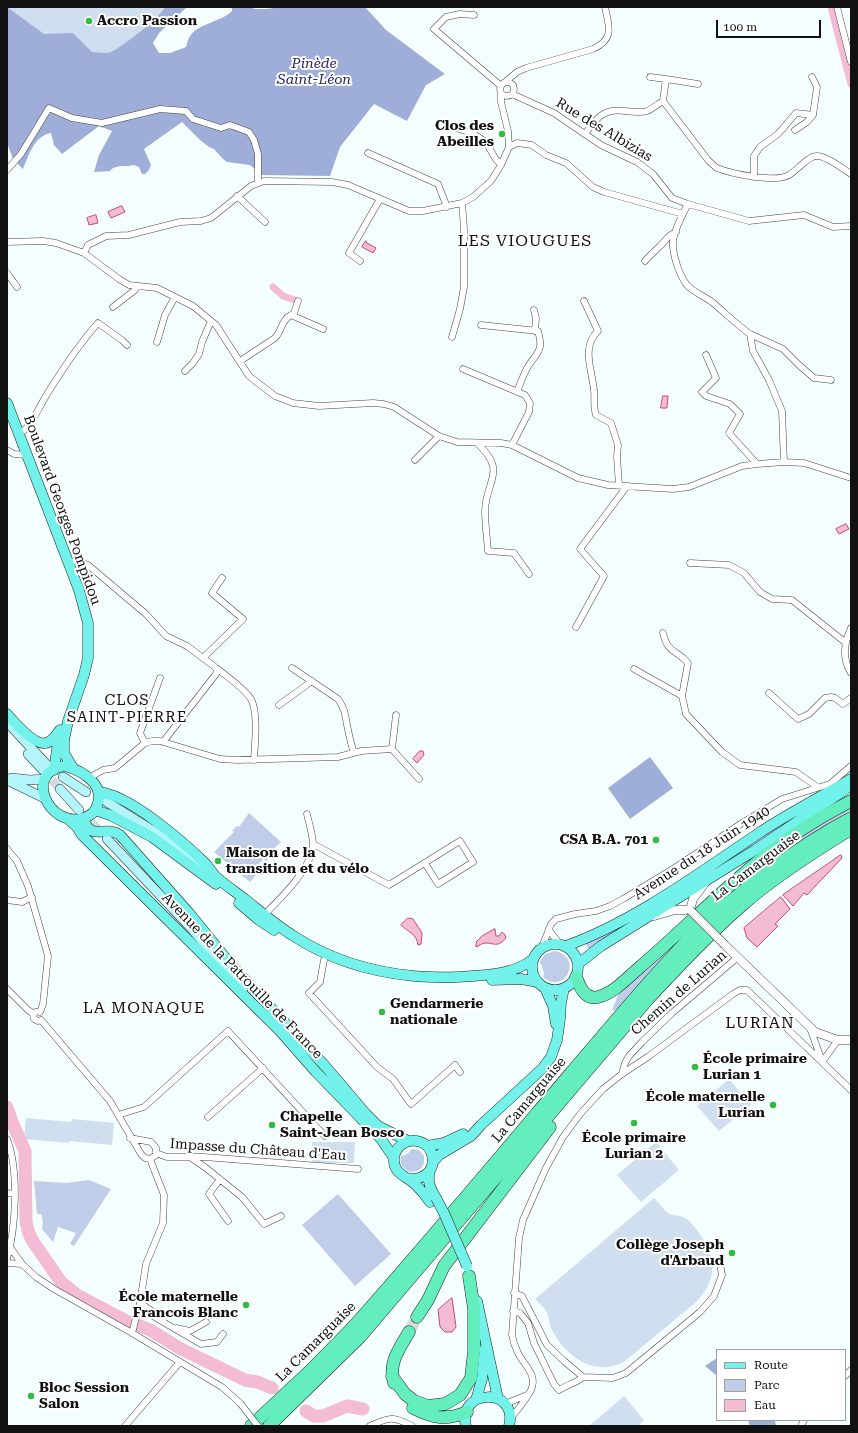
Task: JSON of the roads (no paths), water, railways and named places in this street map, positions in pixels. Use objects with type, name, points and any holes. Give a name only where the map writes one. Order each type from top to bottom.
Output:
[{"type":"highway","points":[[576,977],[586,996],[598,997],[609,992],[651,958],[743,873],[787,839],[851,801]]},
{"type":"highway","name":"La Camarguaise","points":[[251,1426],[312,1369],[354,1326],[635,999],[691,937],[771,869],[813,840],[851,818]]},
{"type":"highway","name":"La Camarguaise","points":[[269,1426],[360,1337],[676,969],[703,942],[754,896],[821,848],[851,829]]},
{"type":"highway","points":[[417,1317],[428,1300],[444,1266],[528,1155],[573,1097],[687,965],[703,942]]},
{"type":"highway","points":[[392,1376],[405,1394],[414,1401],[428,1406],[445,1404],[460,1395],[471,1378],[474,1351],[474,1309],[468,1271]]},
{"type":"highway","points":[[409,1332],[393,1360],[392,1376],[395,1388],[401,1399],[412,1408],[425,1414],[445,1418],[456,1416],[465,1422]]},
{"type":"main road","name":"Boulevard Georges Pompidou","points":[[7,403],[84,605],[88,622],[88,658],[84,675],[68,721],[64,740],[64,753],[73,768]]},
{"type":"main road","name":"Boulevard Georges Pompidou","points":[[7,714],[30,736],[42,743],[51,741],[68,721]]},
{"type":"main road","points":[[7,722],[47,771]]},
{"type":"main road","points":[[7,780],[12,778],[30,780],[47,771],[59,767],[65,766],[73,768],[89,778],[96,785],[99,792],[100,798],[95,810],[90,815],[81,814],[67,818],[60,816],[44,798],[43,786],[47,771],[60,730]]},
{"type":"main road","points":[[7,731],[47,771]]},
{"type":"main road","points":[[63,777],[86,792]]},
{"type":"main road","name":"Avenue du 18 Juin 1940","points":[[578,964],[600,946],[644,920],[676,894],[761,831],[851,779]]},
{"type":"main road","points":[[7,780],[44,798]]},
{"type":"main road","name":"Avenue du 18 Juin 1940","points":[[563,945],[611,927],[708,879],[851,786]]},
{"type":"main road","points":[[60,789],[81,814],[86,826],[90,830],[104,832],[111,831],[120,835],[189,913],[233,967],[326,1067],[378,1126],[408,1141],[418,1141],[427,1146],[433,1156],[428,1179],[433,1200],[453,1234],[468,1271],[502,1402],[509,1411],[510,1422]]},
{"type":"main road","points":[[95,810],[110,815],[152,837],[207,876],[262,918],[324,960],[345,968],[383,979],[438,984],[521,979],[558,990],[569,985],[576,977],[578,964],[576,957],[572,950],[563,945],[548,944],[542,947],[532,960],[519,969],[501,973],[444,978],[390,974],[367,969],[320,951],[262,918],[215,875],[178,838],[153,819],[116,796],[109,793],[99,792]]},
{"type":"main road","points":[[107,802],[163,837],[215,875]]},
{"type":"main road","name":"Avenue de la Patrouille de France","points":[[67,818],[77,827],[82,835],[280,1031],[316,1072],[381,1139],[394,1158]]},
{"type":"main road","points":[[107,839],[192,929],[280,1031]]},
{"type":"main road","points":[[192,929],[233,967]]},
{"type":"main road","points":[[532,960],[534,976],[553,1006],[558,1031]]},
{"type":"main road","points":[[409,1179],[421,1178],[426,1175],[439,1155],[471,1136],[543,1068],[551,1057],[557,1040],[564,988]]},
{"type":"main road","points":[[316,1072],[326,1067]]},
{"type":"main road","points":[[427,1146],[450,1141],[481,1125]]},
{"type":"main road","points":[[408,1141],[398,1147],[394,1158],[396,1169],[433,1200]]},
{"type":"main road","points":[[476,1400],[482,1379],[485,1340]]},
{"type":"main road","points":[[465,1422],[470,1405],[476,1400],[483,1397],[491,1397],[502,1402]]},
{"type":"street","points":[[84,253],[88,244],[106,236],[129,235],[180,222],[201,221],[211,218],[251,186],[270,181],[332,182],[348,185],[409,211],[416,212],[462,203],[473,197],[491,181],[501,165],[509,147],[508,131],[500,102],[502,84],[517,72],[532,66],[599,46],[610,33],[605,7]]},
{"type":"street","points":[[837,7],[851,62]]},
{"type":"street","points":[[474,15],[460,14],[446,17],[434,29],[493,80],[502,84],[507,82],[512,84],[520,98]]},
{"type":"street","points":[[503,111],[510,95],[514,90],[512,84],[517,72]]},
{"type":"street","points":[[650,77],[698,84]]},
{"type":"street","points":[[795,130],[813,115],[817,87],[812,77]]},
{"type":"street","points":[[666,79],[663,100],[708,160],[715,167],[754,176],[780,178],[788,175],[814,156],[822,156],[851,174]]},
{"type":"street","points":[[501,93],[510,95]]},
{"type":"street","name":"Rue des Albizias","points":[[510,95],[554,113],[601,145],[636,162],[653,174],[672,198],[749,221],[804,215],[834,227],[851,226]]},
{"type":"street","points":[[585,134],[595,120],[605,113],[617,110],[631,112],[646,111],[663,100]]},
{"type":"street","points":[[7,170],[21,154],[49,108],[72,118],[102,123],[160,109],[170,109],[186,111],[194,118],[221,128],[230,125],[249,132],[254,140],[258,154],[258,183]]},
{"type":"street","points":[[754,176],[754,156],[760,147],[778,134],[796,113],[813,115]]},
{"type":"street","points":[[449,126],[472,133],[486,142],[495,158],[501,165]]},
{"type":"street","points":[[509,147],[517,143],[532,145],[546,155],[566,163],[593,187],[604,192],[683,214]]},
{"type":"street","points":[[368,153],[438,184],[447,207]]},
{"type":"street","points":[[237,196],[265,222]]},
{"type":"street","points":[[360,261],[349,253],[380,199]]},
{"type":"street","points":[[452,337],[460,309],[464,287],[464,228],[462,203]]},
{"type":"street","points":[[688,204],[673,242],[676,262],[687,286],[711,302],[733,322],[750,334],[783,349],[814,378],[830,380]]},
{"type":"street","points":[[645,261],[668,236],[676,232]]},
{"type":"street","points":[[7,242],[50,242],[84,253],[119,279],[130,285],[157,288],[193,306],[211,321],[224,336],[249,376],[275,396],[293,403],[319,406],[373,403],[384,404],[394,407],[439,436],[457,442],[512,445],[578,478],[608,485],[673,489],[689,488],[742,466],[784,462],[804,463],[851,478]]},
{"type":"street","points":[[7,273],[17,287]]},
{"type":"street","points":[[113,307],[135,290],[137,286]]},
{"type":"street","points":[[156,342],[165,315],[175,297]]},
{"type":"street","points":[[293,316],[298,301]]},
{"type":"street","points":[[584,301],[598,331],[593,336],[588,348],[594,391],[594,410],[596,415],[611,422],[618,445],[617,457],[619,486]]},
{"type":"street","points":[[534,310],[536,318],[535,331]]},
{"type":"street","points":[[240,361],[275,338],[278,335],[285,319],[291,315],[323,329]]},
{"type":"street","points":[[185,371],[193,363],[198,354],[211,321]]},
{"type":"street","points":[[20,435],[31,423],[48,392],[70,358],[98,323],[122,340],[126,345]]},
{"type":"street","points":[[481,325],[538,332],[541,342],[539,351],[527,369],[517,392]]},
{"type":"street","points":[[750,334],[753,351],[769,380],[782,411],[784,462]]},
{"type":"street","points":[[706,355],[716,378],[702,392],[706,396],[730,404],[740,414],[729,433],[757,464]]},
{"type":"street","points":[[463,369],[525,395],[530,403],[529,412],[512,445]]},
{"type":"street","points":[[415,460],[439,436]]},
{"type":"street","points":[[477,443],[487,453],[492,462],[494,472],[485,509],[488,551],[514,553],[529,574]]},
{"type":"street","points":[[7,450],[14,454],[27,455]]},
{"type":"street","points":[[576,627],[604,576],[580,549],[627,486]]},
{"type":"street","points":[[68,562],[78,560],[88,565],[146,614],[166,636],[188,646],[241,688],[252,700],[255,713],[254,760]]},
{"type":"street","points":[[690,563],[729,565],[744,574],[760,592],[772,599],[792,600],[846,643]]},
{"type":"street","points":[[203,658],[243,619],[212,594],[222,578]]},
{"type":"street","points":[[851,628],[844,650],[847,666],[851,673]]},
{"type":"street","points":[[663,632],[666,644],[674,652],[683,657],[688,663],[682,696],[686,714],[722,752],[740,765],[796,772],[816,786],[816,788]]},
{"type":"street","points":[[163,742],[216,674],[216,667]]},
{"type":"street","points":[[292,668],[338,699],[346,712],[347,725],[354,753]]},
{"type":"street","points":[[634,669],[682,696]]},
{"type":"street","points":[[145,743],[140,733],[160,678]]},
{"type":"street","points":[[278,705],[312,681]]},
{"type":"street","points":[[769,693],[798,719],[809,714],[825,698],[835,698],[843,704],[851,698]]},
{"type":"street","points":[[396,715],[392,748],[419,779]]},
{"type":"street","points":[[89,778],[103,770],[115,768],[145,743],[152,741],[163,742],[220,759],[237,760],[338,757],[361,751],[392,748]]},
{"type":"street","points":[[542,947],[551,924],[556,919],[596,911],[610,906],[675,867],[742,823],[782,800],[830,784],[851,766]]},
{"type":"street","points":[[262,918],[292,886],[308,864],[313,844],[307,814]]},
{"type":"street","points":[[313,844],[389,885],[460,841],[473,862],[438,884],[425,863]]},
{"type":"street","points":[[7,849],[17,861],[28,886],[48,956],[43,1004],[37,1013]]},
{"type":"street","points":[[690,910],[693,899],[708,879]]},
{"type":"street","points":[[676,894],[690,910],[810,1028],[821,1035],[838,1040],[850,1041]]},
{"type":"street","points":[[7,900],[22,902],[32,897]]},
{"type":"street","points":[[644,920],[675,910],[690,910]]},
{"type":"street","points":[[549,929],[551,934],[563,945]]},
{"type":"street","name":"Chemin de Lurian","points":[[622,1074],[628,1056],[672,1013],[738,957]]},
{"type":"street","points":[[324,960],[320,982],[309,993],[378,1067],[393,1079],[410,1104],[455,1065],[460,1072]]},
{"type":"street","points":[[7,989],[28,1010],[43,1016],[41,1020],[110,1100],[130,1138],[145,1158],[150,1159]]},
{"type":"street","points":[[510,1422],[532,1389],[533,1378],[519,1355],[512,1335],[514,1293],[522,1220],[546,1168],[563,1137],[581,1113],[603,1090],[622,1074],[727,998],[740,990],[747,990],[851,1090]]},
{"type":"street","points":[[810,1028],[822,1062]]},
{"type":"street","points":[[118,1115],[144,1107],[228,1030],[325,1136]]},
{"type":"street","points":[[822,1062],[838,1040]]},
{"type":"street","points":[[208,1117],[262,1068]]},
{"type":"street","points":[[130,1138],[155,1145],[156,1153],[154,1157],[150,1159]]},
{"type":"street","points":[[7,1139],[14,1168],[15,1194],[10,1247],[7,1259]]},
{"type":"street","points":[[140,1152],[143,1144],[148,1142]]},
{"type":"street","name":"Impasse du Château d'Eau","points":[[156,1153],[167,1157],[190,1157],[358,1169]]},
{"type":"street","points":[[190,1157],[242,1197],[264,1224],[281,1216]]},
{"type":"street","points":[[132,1333],[139,1306],[146,1264],[163,1223],[164,1195],[150,1159]]},
{"type":"street","points":[[220,1179],[209,1194],[228,1221]]},
{"type":"street","points":[[7,1193],[15,1194]]},
{"type":"street","points":[[10,1247],[22,1264],[36,1277],[54,1289],[132,1333],[222,1387],[240,1403],[258,1426]]},
{"type":"street","points":[[7,1263],[22,1264]]},
{"type":"street","points":[[513,1311],[520,1313],[528,1323],[534,1343],[551,1378],[559,1390],[567,1385],[573,1384],[583,1377],[612,1378],[626,1373],[700,1312],[714,1296],[722,1275],[720,1264]]},
{"type":"street","points":[[514,1293],[522,1296],[547,1345],[583,1377]]},
{"type":"street","points":[[139,1306],[177,1328],[190,1331],[206,1322]]},
{"type":"street","points":[[139,1306],[201,1344],[217,1342],[223,1334]]},
{"type":"street","points":[[125,1426],[180,1362]]},
{"type":"street","points":[[502,1402],[529,1394]]},
{"type":"street","points":[[370,1426],[392,1418],[403,1421],[412,1426]]},
{"type":"water","points":[[122,206],[125,212],[111,218],[108,212]]},
{"type":"water","points":[[96,215],[98,223],[89,225],[87,218]]},
{"type":"water","points":[[366,241],[376,248],[373,253],[362,247]]},
{"type":"water","points":[[663,396],[668,396],[667,408],[661,408]]},
{"type":"water","points":[[846,524],[849,529],[839,534],[836,529]]},
{"type":"water","points":[[420,751],[423,751],[424,755],[417,763],[413,759]]},
{"type":"water","points":[[841,855],[842,858],[807,895],[804,893],[793,906],[783,895]]},
{"type":"water","points":[[781,897],[790,909],[775,924],[778,926],[757,947],[747,938],[744,928]]},
{"type":"water","points":[[408,918],[413,919],[422,933],[421,944],[418,945],[416,938],[401,925]]},
{"type":"water","points":[[495,929],[496,936],[499,936],[502,932],[505,935],[506,938],[501,943],[484,943],[476,947],[477,941],[482,936]]},
{"type":"water","points":[[452,1298],[456,1327],[452,1332],[445,1332],[440,1327],[438,1310]]},
{"type":"waterway","points":[[831,7],[851,84]]},
{"type":"waterway","points":[[273,287],[283,296],[295,300]]},
{"type":"waterway","points":[[7,1107],[25,1151],[26,1221],[32,1240],[61,1282],[77,1295],[128,1322]]},
{"type":"waterway","points":[[140,1326],[150,1330],[181,1349],[245,1380],[257,1382],[272,1388]]},
{"type":"waterway","points":[[306,1411],[314,1416],[323,1416],[347,1406],[363,1409]]},
{"type":"tunnel","points":[[43,770],[60,789]]},
{"type":"tunnel","points":[[82,812],[103,835]]},
{"type":"tunnel","points":[[409,1332],[417,1317]]},
{"type":"place","name":"Accro Passion","points":[[89,21]]},
{"type":"place","name":"Clos des Abeilles","points":[[502,134]]},
{"type":"place","name":"CSA B.A. 701","points":[[656,840]]},
{"type":"place","name":"Maison de la transition et du vélo","points":[[218,861]]},
{"type":"place","name":"Gendarmerie nationale","points":[[382,1012]]},
{"type":"place","name":"École primaire Lurian 1","points":[[695,1067]]},
{"type":"place","name":"École maternelle Lurian","points":[[773,1105]]},
{"type":"place","name":"École primaire Lurian 2","points":[[634,1123]]},
{"type":"place","name":"Chapelle Saint-Jean Bosco","points":[[272,1125]]},
{"type":"place","name":"Collège Joseph d'Arbaud","points":[[732,1253]]},
{"type":"place","name":"École maternelle Francois Blanc","points":[[246,1305]]},
{"type":"place","name":"Bloc Session Salon","points":[[31,1396]]},
{"type":"district","name":"LES VIOUGUES","points":[[525,241]]},
{"type":"district","name":"CLOS SAINT-PIERRE","points":[[127,710]]},
{"type":"district","name":"LA MONAQUE","points":[[144,1008]]},
{"type":"district","name":"LURIAN","points":[[760,1023]]},
{"type":"park label","name":"Pinède Saint-Léon","points":[[314,72]]}]
